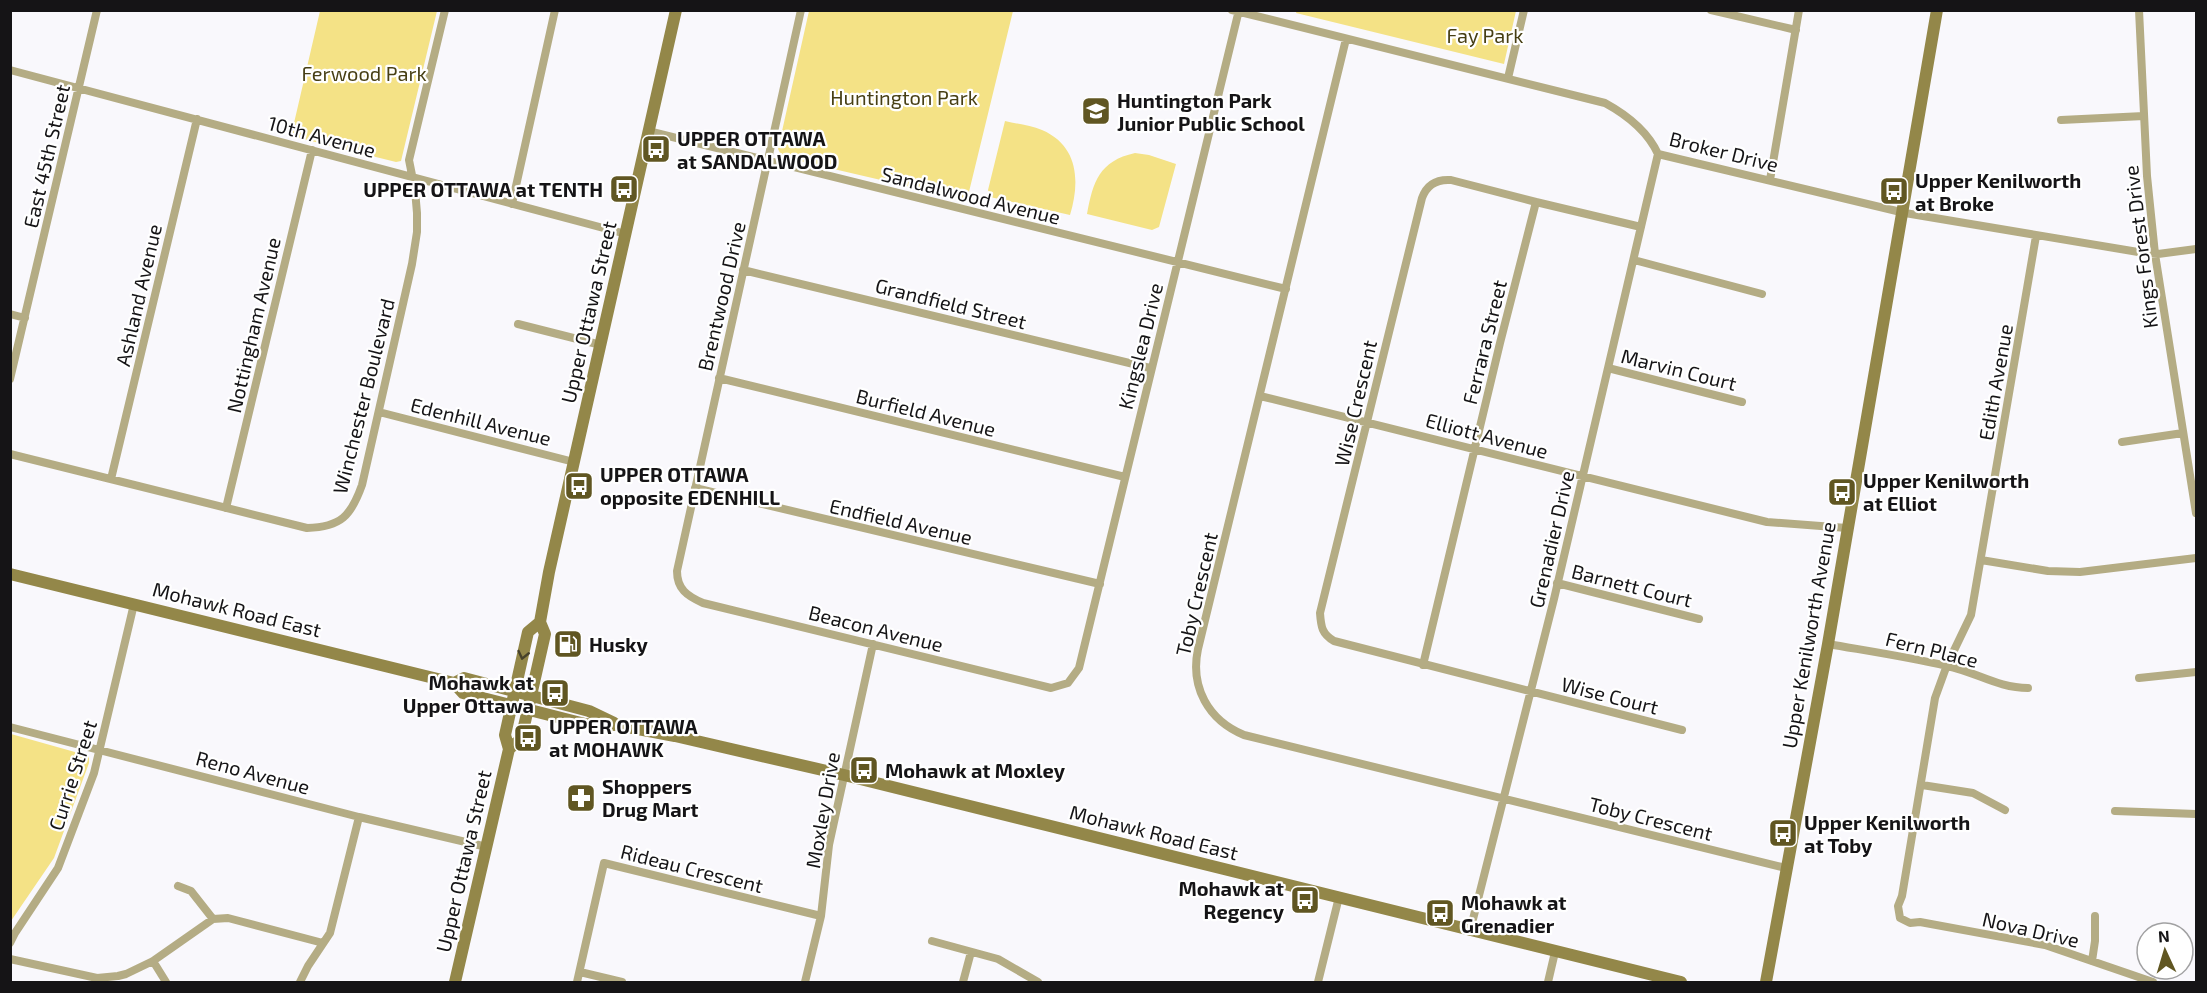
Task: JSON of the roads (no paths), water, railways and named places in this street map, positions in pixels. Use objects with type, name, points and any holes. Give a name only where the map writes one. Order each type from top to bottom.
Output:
[{"type":"main road","name":"Upper Ottawa Street","points":[[509,748],[521,739],[544,634],[540,622],[675,10]]},
{"type":"main road","name":"Upper Kenilworth Avenue","points":[[1766,982],[1828,644],[1937,10]]},
{"type":"main road","name":"Mohawk Road East","points":[[10,574],[454,683],[464,678],[513,699],[585,724],[617,725],[675,736],[1681,982]]},
{"type":"main road","name":"Upper Ottawa Street","points":[[455,982],[509,748],[505,735],[528,632],[540,622]]},
{"type":"street","name":"East 45th Street","points":[[10,379],[97,10]]},
{"type":"street","name":"Winchester Boulevard","points":[[10,454],[307,528],[325,528],[339,523],[356,502],[362,485],[412,264],[417,232],[415,190],[409,160],[445,10]]},
{"type":"street","points":[[512,204],[555,10]]},
{"type":"street","name":"Brentwood Drive","points":[[681,590],[677,571],[801,10]]},
{"type":"street","points":[[1508,78],[1524,10]]},
{"type":"street","points":[[1711,10],[1796,30]]},
{"type":"street","points":[[1770,180],[1799,10]]},
{"type":"street","name":"Kings Forest Drive","points":[[2139,10],[2147,176],[2155,254],[2196,513]]},
{"type":"street","name":"Broker Drive","points":[[1237,11],[1605,103],[1626,114],[1642,130],[1658,154],[1902,212],[2036,236],[2155,254],[2196,249]]},
{"type":"street","name":"Kingslea Drive","points":[[1065,685],[1074,678],[1079,668],[1237,11]]},
{"type":"street","name":"Toby Crescent","points":[[1346,39],[1196,660],[1197,682],[1208,707],[1228,728],[1244,735],[1786,868]]},
{"type":"street","name":"10th Avenue","points":[[10,70],[626,234]]},
{"type":"street","points":[[2061,120],[2144,116]]},
{"type":"street","name":"Ashland Avenue","points":[[111,479],[197,119]]},
{"type":"street","name":"Sandalwood Avenue","points":[[648,131],[1286,289]]},
{"type":"street","name":"Nottingham Avenue","points":[[226,508],[312,150]]},
{"type":"street","name":"Grenadier Drive","points":[[1470,931],[1583,477],[1658,154]]},
{"type":"street","name":"Wise Crescent","points":[[1530,692],[1334,641],[1326,636],[1321,627],[1320,613],[1422,198],[1428,187],[1440,180],[1451,180],[1641,227]]},
{"type":"street","name":"Ferrara Street","points":[[1423,665],[1536,202]]},
{"type":"street","name":"Edith Avenue","points":[[1900,918],[1898,906],[1902,896],[1922,785],[1935,698],[1971,615],[2036,236]]},
{"type":"street","points":[[1634,260],[1762,294]]},
{"type":"street","name":"Grandfield Street","points":[[743,270],[1150,368]]},
{"type":"street","points":[[10,314],[26,318]]},
{"type":"street","points":[[518,324],[601,345]]},
{"type":"street","name":"Marvin Court","points":[[1608,368],[1742,402]]},
{"type":"street","name":"Burfield Avenue","points":[[719,378],[1125,477]]},
{"type":"street","name":"Elliott Avenue","points":[[1260,396],[1767,522],[1847,528]]},
{"type":"street","name":"Edenhill Avenue","points":[[379,412],[574,462]]},
{"type":"street","points":[[2122,442],[2183,434]]},
{"type":"street","name":"Endfield Avenue","points":[[695,488],[1100,584]]},
{"type":"street","points":[[1981,560],[2048,571],[2080,572],[2196,558]]},
{"type":"street","name":"Barnett Court","points":[[1557,584],[1699,619]]},
{"type":"street","name":"Beacon Avenue","points":[[681,590],[703,603],[1041,687],[1053,688],[1065,685]]},
{"type":"street","name":"Currie Street","points":[[10,943],[58,868],[94,773],[134,604]]},
{"type":"street","name":"Moxley Drive","points":[[805,982],[821,916],[829,845],[873,644]]},
{"type":"street","name":"Fern Place","points":[[1828,644],[1947,666],[2003,686],[2028,688]]},
{"type":"street","points":[[2139,678],[2196,672]]},
{"type":"street","name":"Wise Court","points":[[1530,692],[1682,730]]},
{"type":"street","name":"Reno Avenue","points":[[10,727],[359,817],[487,847]]},
{"type":"street","points":[[1922,785],[1973,793],[2005,810]]},
{"type":"street","points":[[2115,811],[2196,814]]},
{"type":"street","points":[[300,982],[330,933],[359,817]]},
{"type":"street","name":"Rideau Crescent","points":[[577,982],[604,863],[821,916]]},
{"type":"street","points":[[178,886],[191,891],[213,919]]},
{"type":"street","points":[[1318,982],[1339,897]]},
{"type":"street","points":[[2092,961],[2095,916]]},
{"type":"street","points":[[10,959],[96,978],[126,974],[153,961],[213,919],[228,918],[323,943]]},
{"type":"street","name":"Nova Drive","points":[[1900,918],[1910,923],[1920,922],[2044,945],[2153,982]]},
{"type":"street","points":[[932,941],[998,959],[1038,982]]},
{"type":"street","points":[[963,982],[971,952]]},
{"type":"street","points":[[1548,982],[1555,952]]},
{"type":"street","points":[[153,961],[166,982]]},
{"type":"street","points":[[580,972],[622,982]]},
{"type":"place","name":"Huntington Park Junior Public School","points":[[1096,111]]},
{"type":"place","name":"UPPER OTTAWA at SANDALWOOD","points":[[656,149]]},
{"type":"place","name":"UPPER OTTAWA at TENTH","points":[[624,189]]},
{"type":"place","name":"Upper Kenilworth at Broke","points":[[1894,191]]},
{"type":"place","name":"UPPER OTTAWA opposite EDENHILL","points":[[579,486]]},
{"type":"place","name":"Upper Kenilworth at Elliot","points":[[1842,492]]},
{"type":"place","name":"Husky","points":[[568,644]]},
{"type":"place","name":"Mohawk at Upper Ottawa","points":[[555,693]]},
{"type":"place","name":"UPPER OTTAWA at MOHAWK","points":[[528,738]]},
{"type":"place","name":"Mohawk at Moxley","points":[[864,770]]},
{"type":"place","name":"Shoppers Drug Mart","points":[[581,798]]},
{"type":"place","name":"Upper Kenilworth at Toby","points":[[1783,833]]},
{"type":"place","name":"Mohawk at Regency","points":[[1305,900]]},
{"type":"place","name":"Mohawk at Grenadier","points":[[1440,913]]},
{"type":"park label","name":"Fay Park","points":[[1485,35]]},
{"type":"park label","name":"Ferwood Park","points":[[364,73]]},
{"type":"park label","name":"Huntington Park","points":[[904,97]]}]
